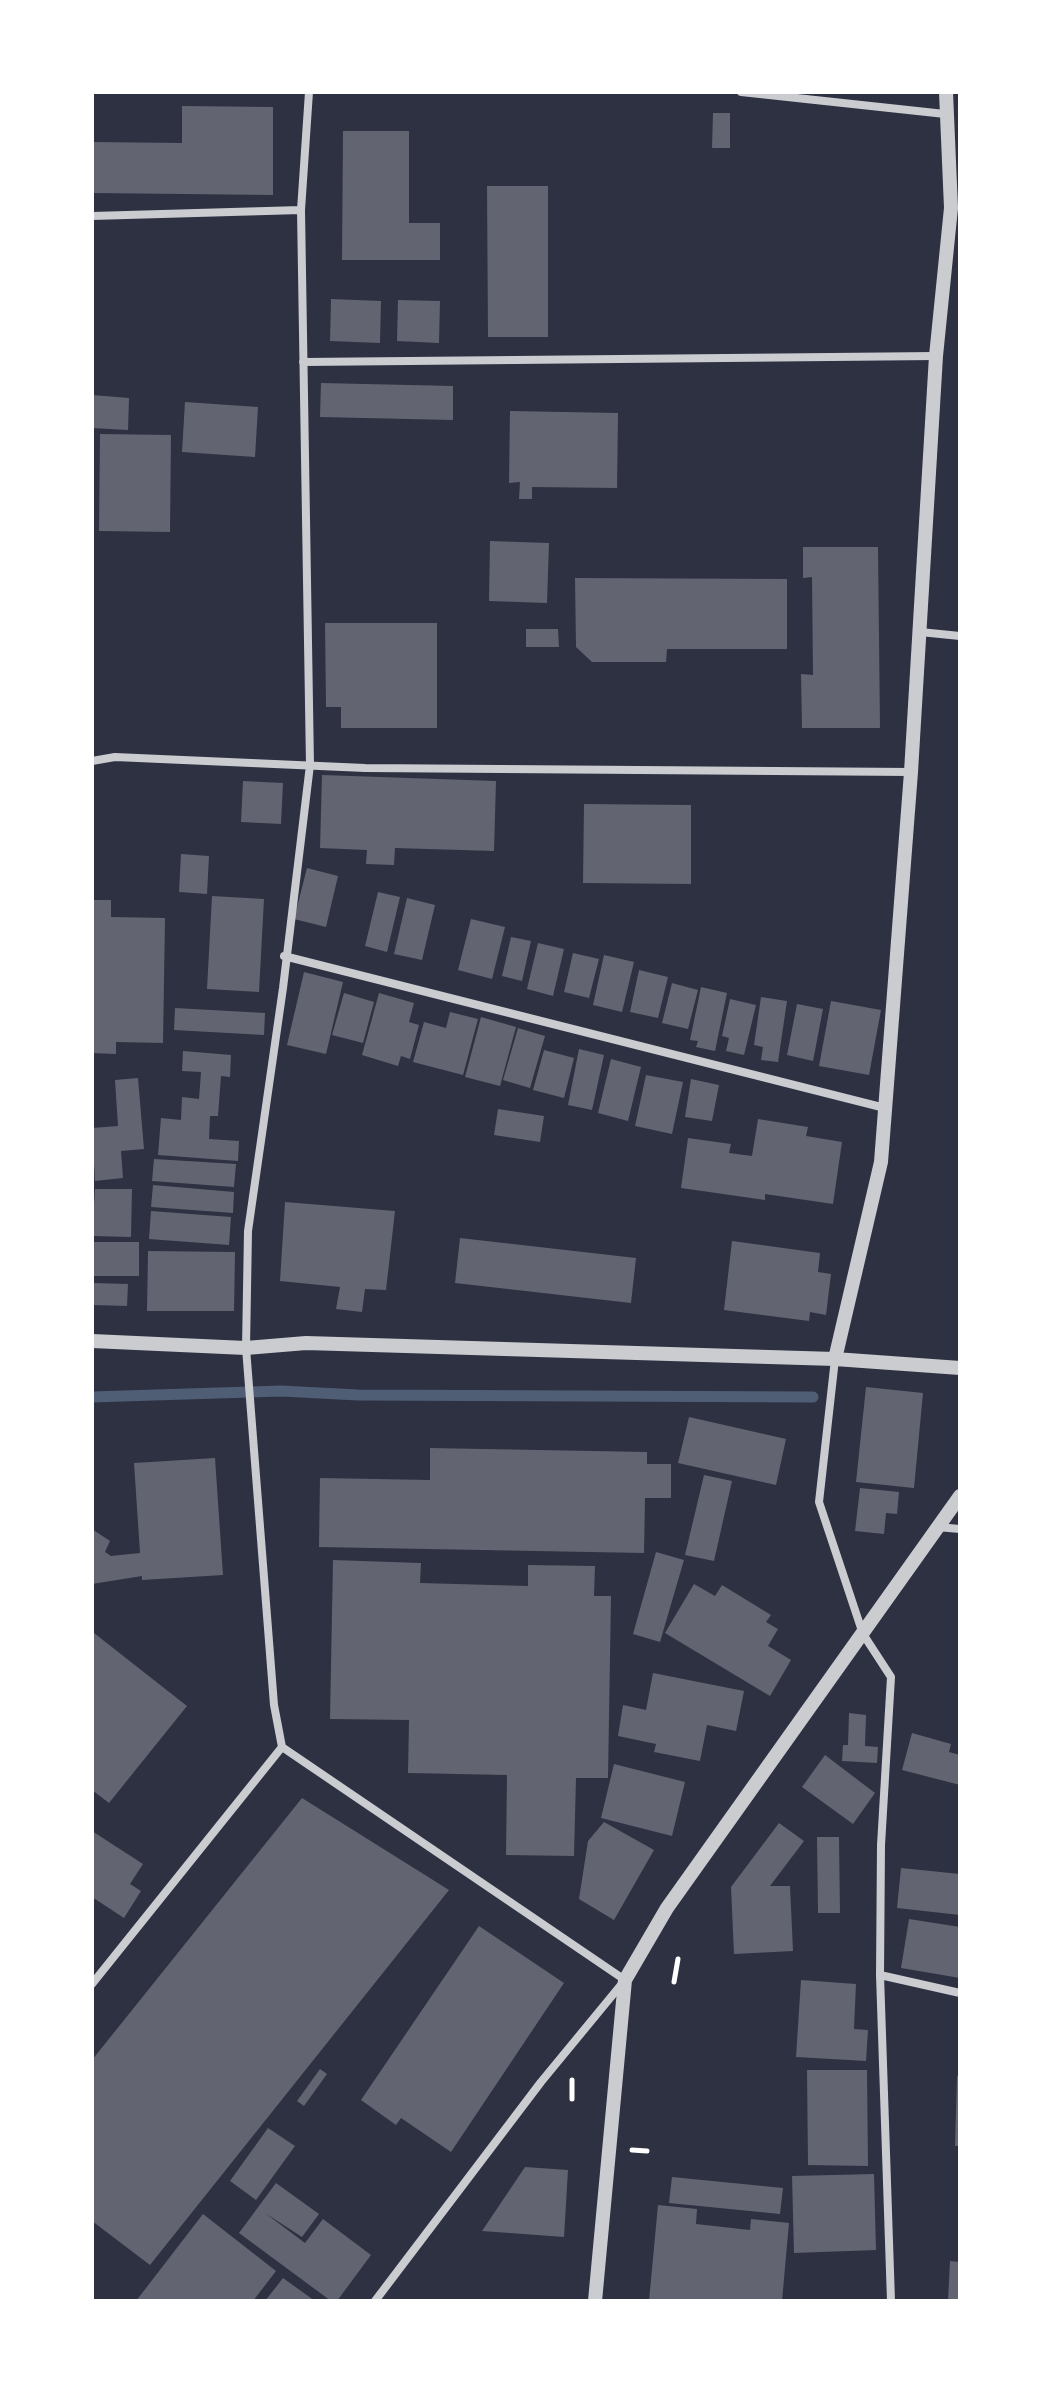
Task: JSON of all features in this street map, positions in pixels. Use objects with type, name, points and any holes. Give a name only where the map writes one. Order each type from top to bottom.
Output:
[{"type":"street","points":[[309,92],[301,210],[310,765],[284,956],[283,988],[248,1231],[246,1348],[274,1705],[282,1747],[625,1980]]},
{"type":"street","points":[[741,92],[945,114]]},
{"type":"street","points":[[891,2301],[880,1975],[881,1845],[891,1677],[863,1634],[819,1502],[835,1359],[881,1162],[911,772],[936,356],[956,208],[945,114],[946,92]]},
{"type":"street","points":[[92,216],[301,210]]},
{"type":"street","points":[[303,362],[936,356]]},
{"type":"street","points":[[920,632],[960,636]]},
{"type":"street","points":[[92,761],[115,757],[310,765],[911,772]]},
{"type":"street","points":[[284,956],[885,1108]]},
{"type":"street","points":[[92,1341],[246,1348],[306,1343],[835,1359],[960,1368]]},
{"type":"street","points":[[375,2301],[541,2082],[625,1980],[667,1908],[960,1496]]},
{"type":"street","points":[[937,1527],[960,1529]]},
{"type":"street","points":[[92,1984],[282,1747]]},
{"type":"street","points":[[880,1975],[960,1993]]},
{"type":"street","points":[[595,2301],[625,1980]]},
{"type":"path","points":[[674,1982],[678,1959]]},
{"type":"building","points":[[182,106],[273,107],[273,195],[92,193],[92,142],[182,143]]},
{"type":"building","points":[[713,113],[730,113],[730,148],[712,148]]},
{"type":"building","points":[[343,131],[409,131],[409,223],[440,223],[440,260],[342,260]]},
{"type":"building","points":[[487,186],[548,186],[548,337],[488,337]]},
{"type":"building","points":[[331,299],[381,301],[380,343],[330,341]]},
{"type":"building","points":[[398,300],[440,301],[439,343],[397,341]]},
{"type":"building","points":[[321,383],[453,386],[453,420],[320,417]]},
{"type":"building","points":[[92,395],[129,398],[128,430],[92,428]]},
{"type":"building","points":[[185,402],[258,407],[255,457],[182,452]]},
{"type":"building","points":[[510,411],[618,413],[617,488],[532,487],[532,499],[519,499],[520,482],[509,483]]},
{"type":"building","points":[[100,434],[171,435],[170,532],[99,531]]},
{"type":"building","points":[[490,541],[549,543],[547,603],[489,601]]},
{"type":"building","points":[[803,547],[878,547],[880,728],[802,728],[801,674],[813,675],[812,577],[803,578]]},
{"type":"building","points":[[575,578],[787,579],[787,649],[667,649],[666,662],[592,662],[576,647]]},
{"type":"building","points":[[325,623],[437,623],[437,728],[341,728],[341,707],[326,707]]},
{"type":"building","points":[[526,629],[558,629],[559,647],[526,647]]},
{"type":"building","points":[[322,775],[496,781],[494,851],[395,848],[394,865],[366,864],[367,850],[320,848]]},
{"type":"building","points":[[243,781],[283,783],[281,824],[241,822]]},
{"type":"building","points":[[584,804],[691,805],[691,884],[583,883]]},
{"type":"building","points":[[181,854],[209,856],[207,894],[179,892]]},
{"type":"building","points":[[307,868],[338,876],[326,927],[294,919]]},
{"type":"building","points":[[378,892],[400,897],[387,952],[365,946]]},
{"type":"building","points":[[212,896],[264,899],[259,992],[207,989]]},
{"type":"building","points":[[407,898],[435,905],[422,960],[394,954]]},
{"type":"building","points":[[92,900],[111,900],[111,917],[165,918],[163,1043],[116,1042],[116,1054],[92,1053]]},
{"type":"building","points":[[471,919],[505,927],[492,979],[458,970]]},
{"type":"building","points":[[511,937],[531,941],[522,981],[502,976]]},
{"type":"building","points":[[538,943],[564,949],[553,996],[527,989]]},
{"type":"building","points":[[573,953],[599,959],[589,998],[564,992]]},
{"type":"building","points":[[604,955],[634,962],[622,1012],[593,1005]]},
{"type":"building","points":[[639,970],[668,977],[658,1018],[630,1012]]},
{"type":"building","points":[[304,972],[343,982],[326,1054],[287,1045]]},
{"type":"building","points":[[672,983],[698,990],[688,1029],[662,1023]]},
{"type":"building","points":[[701,987],[727,993],[715,1051],[696,1047],[698,1041],[690,1040]]},
{"type":"building","points":[[344,993],[374,1002],[363,1043],[332,1035]]},
{"type":"building","points":[[379,993],[414,1003],[409,1022],[419,1025],[410,1059],[401,1056],[398,1066],[362,1055]]},
{"type":"building","points":[[761,997],[787,1001],[778,1062],[761,1060],[763,1047],[754,1045]]},
{"type":"building","points":[[730,999],[756,1005],[744,1055],[726,1051],[729,1038],[722,1036]]},
{"type":"building","points":[[831,1001],[881,1010],[869,1075],[819,1066]]},
{"type":"building","points":[[797,1004],[823,1009],[813,1061],[787,1055]]},
{"type":"building","points":[[175,1008],[265,1013],[264,1035],[174,1030]]},
{"type":"building","points":[[450,1012],[478,1019],[463,1075],[413,1062],[424,1022],[446,1028]]},
{"type":"building","points":[[481,1017],[516,1027],[500,1086],[465,1077]]},
{"type":"building","points":[[518,1028],[545,1036],[530,1088],[503,1080]]},
{"type":"building","points":[[579,1049],[604,1055],[592,1110],[568,1105]]},
{"type":"building","points":[[544,1050],[574,1058],[564,1098],[533,1090]]},
{"type":"building","points":[[183,1051],[231,1055],[230,1077],[221,1076],[218,1116],[210,1116],[209,1139],[239,1141],[238,1161],[158,1155],[161,1118],[181,1120],[182,1097],[199,1099],[201,1072],[182,1071]]},
{"type":"building","points":[[611,1059],[641,1067],[628,1121],[598,1113]]},
{"type":"building","points":[[646,1075],[683,1082],[672,1134],[635,1126]]},
{"type":"building","points":[[138,1078],[144,1149],[121,1151],[123,1178],[95,1181],[92,1128],[118,1126],[115,1080]]},
{"type":"building","points":[[691,1079],[719,1085],[712,1121],[685,1117]]},
{"type":"building","points":[[498,1109],[544,1116],[540,1142],[494,1135]]},
{"type":"building","points":[[758,1119],[808,1127],[806,1136],[842,1142],[833,1204],[765,1194],[765,1200],[681,1188],[688,1138],[731,1144],[729,1153],[752,1156]]},
{"type":"building","points":[[154,1159],[236,1164],[234,1187],[152,1181]]},
{"type":"building","points":[[153,1185],[234,1192],[233,1213],[151,1207]]},
{"type":"building","points":[[95,1189],[132,1189],[131,1237],[92,1236]]},
{"type":"building","points":[[285,1202],[395,1211],[386,1290],[365,1289],[362,1312],[336,1309],[340,1287],[280,1281]]},
{"type":"building","points":[[151,1211],[231,1217],[229,1245],[149,1239]]},
{"type":"building","points":[[460,1238],[636,1258],[631,1303],[455,1283]]},
{"type":"building","points":[[732,1241],[820,1253],[818,1272],[831,1274],[826,1315],[810,1312],[809,1321],[724,1310]]},
{"type":"building","points":[[92,1242],[139,1242],[139,1276],[92,1276]]},
{"type":"building","points":[[148,1251],[235,1252],[234,1311],[147,1311]]},
{"type":"building","points":[[92,1283],[128,1284],[127,1306],[92,1305]]},
{"type":"building","points":[[866,1387],[923,1393],[914,1488],[856,1482]]},
{"type":"building","points":[[689,1417],[786,1439],[776,1485],[678,1463]]},
{"type":"building","points":[[430,1448],[647,1452],[647,1464],[671,1464],[671,1498],[645,1498],[644,1553],[319,1547],[320,1478],[430,1480]]},
{"type":"building","points":[[215,1458],[223,1575],[142,1580],[142,1576],[92,1584],[92,1529],[110,1541],[105,1552],[111,1556],[140,1553],[134,1463]]},
{"type":"building","points":[[704,1475],[732,1481],[714,1561],[685,1555]]},
{"type":"building","points":[[860,1488],[899,1492],[897,1514],[886,1513],[884,1534],[855,1531]]},
{"type":"building","points":[[656,1552],[684,1560],[660,1642],[633,1634]]},
{"type":"building","points":[[333,1560],[421,1563],[420,1583],[528,1586],[528,1565],[595,1566],[594,1596],[611,1596],[608,1778],[576,1778],[574,1856],[506,1855],[507,1775],[408,1773],[409,1720],[330,1719]]},
{"type":"building","points":[[694,1584],[715,1596],[722,1585],[771,1615],[766,1622],[778,1629],[768,1646],[791,1660],[770,1696],[665,1633]]},
{"type":"building","points":[[94,1633],[187,1706],[109,1803],[92,1790]]},
{"type":"building","points":[[653,1673],[744,1691],[736,1731],[707,1725],[700,1761],[654,1752],[656,1744],[618,1736],[623,1705],[646,1710]]},
{"type":"building","points":[[849,1713],[866,1715],[865,1746],[878,1747],[877,1763],[842,1761],[843,1745],[848,1745]]},
{"type":"building","points":[[912,1733],[951,1744],[949,1752],[960,1755],[960,1785],[902,1770]]},
{"type":"building","points":[[825,1755],[875,1793],[853,1824],[802,1787]]},
{"type":"building","points":[[614,1764],[685,1782],[672,1836],[601,1818]]},
{"type":"building","points":[[302,1798],[449,1890],[150,2265],[92,2221],[92,2060]]},
{"type":"building","points":[[604,1822],[654,1850],[614,1920],[579,1899],[588,1841]]},
{"type":"building","points":[[779,1823],[804,1841],[770,1886],[790,1886],[793,1951],[734,1954],[731,1887]]},
{"type":"building","points":[[92,1831],[143,1864],[130,1884],[141,1891],[124,1918],[92,1897]]},
{"type":"building","points":[[817,1837],[839,1837],[840,1913],[818,1913]]},
{"type":"building","points":[[901,1868],[960,1874],[960,1915],[897,1908]]},
{"type":"building","points":[[909,1919],[960,1927],[960,1978],[901,1968]]},
{"type":"building","points":[[479,1926],[564,1983],[451,2152],[401,2118],[396,2125],[361,2100]]},
{"type":"building","points":[[801,1980],[856,1984],[854,2029],[868,2030],[866,2061],[796,2057]]},
{"type":"building","points":[[320,2069],[327,2074],[304,2106],[297,2101]]},
{"type":"building","points":[[807,2070],[867,2070],[868,2166],[808,2165]]},
{"type":"building","points":[[957,2076],[960,2076],[960,2146],[955,2146]]},
{"type":"building","points":[[268,2128],[295,2146],[256,2200],[230,2181]]},
{"type":"building","points":[[525,2167],[568,2170],[564,2237],[482,2231]]},
{"type":"building","points":[[874,2174],[876,2250],[794,2253],[792,2176]]},
{"type":"building","points":[[672,2177],[783,2188],[780,2214],[669,2203]]},
{"type":"building","points":[[276,2183],[319,2214],[302,2237],[265,2213],[305,2243],[323,2219],[371,2255],[337,2301],[331,2301],[239,2233]]},
{"type":"building","points":[[658,2205],[697,2209],[696,2224],[750,2230],[751,2219],[789,2223],[782,2301],[649,2301]]},
{"type":"building","points":[[203,2214],[276,2271],[253,2301],[136,2301]]},
{"type":"building","points":[[950,2261],[960,2262],[960,2301],[948,2301]]},
{"type":"building","points":[[283,2278],[315,2301],[265,2301]]},
{"type":"waterway","points":[[92,1397],[281,1391],[358,1395],[813,1397]]}]
